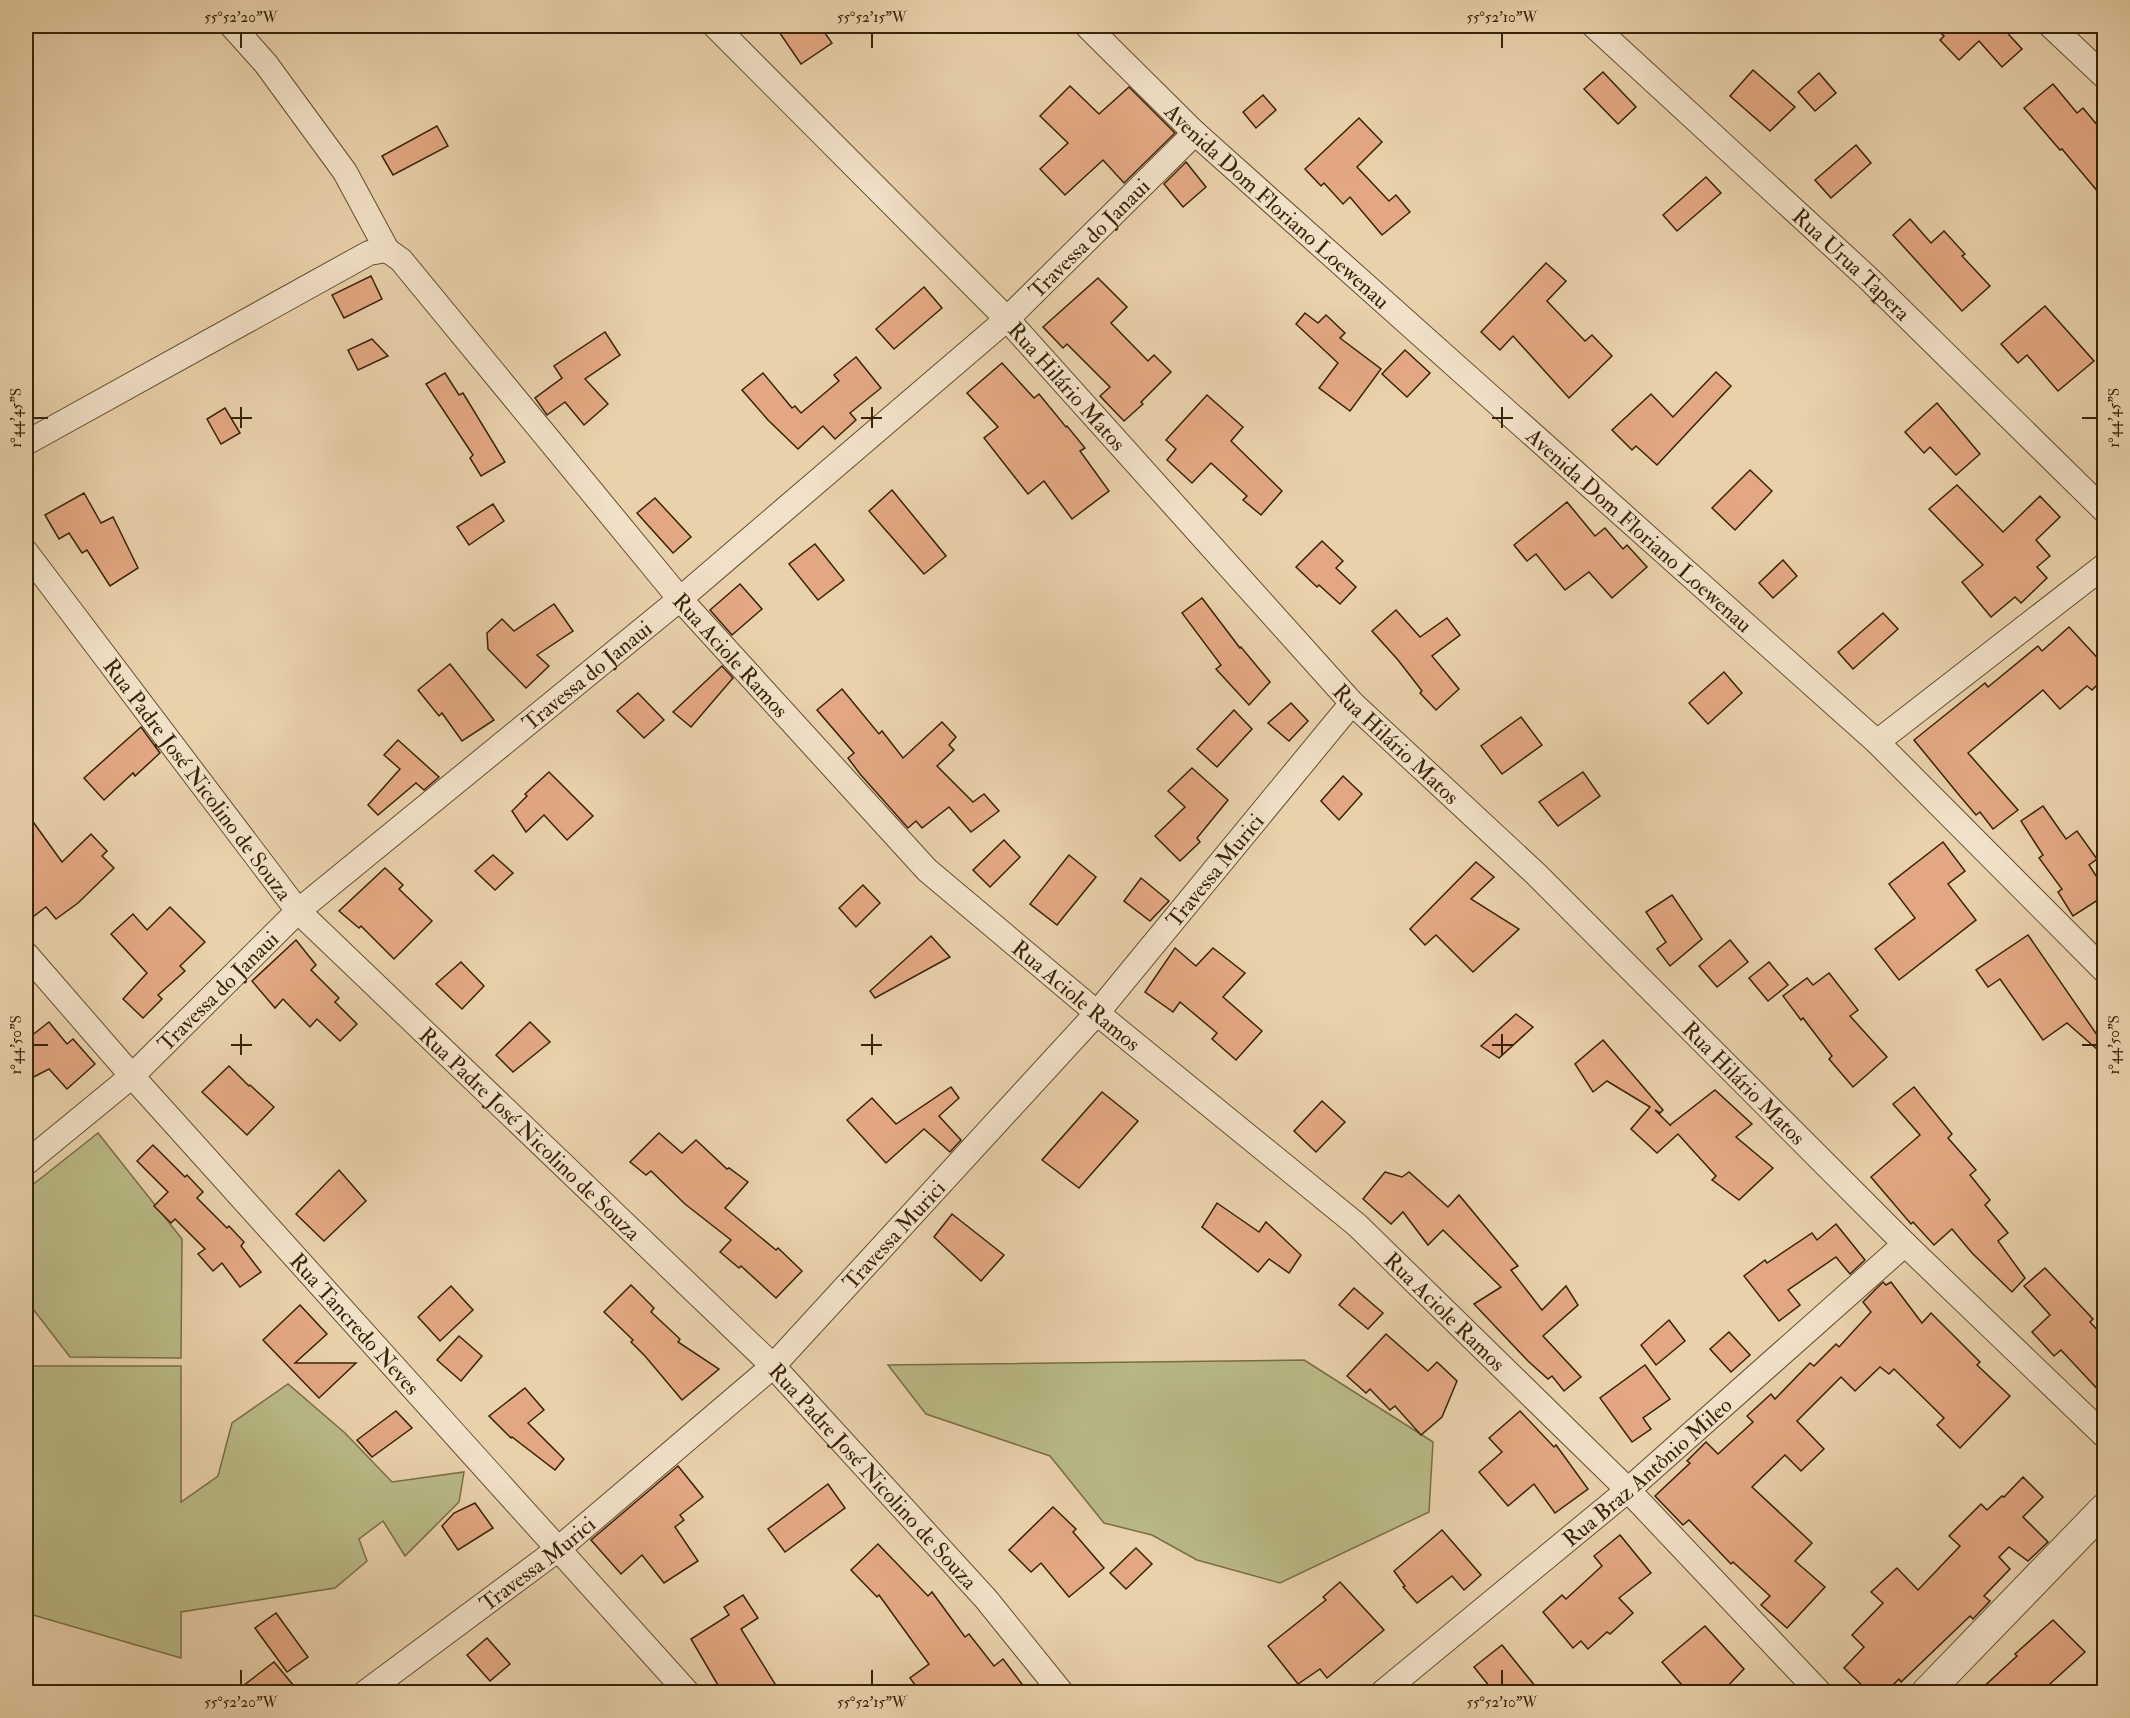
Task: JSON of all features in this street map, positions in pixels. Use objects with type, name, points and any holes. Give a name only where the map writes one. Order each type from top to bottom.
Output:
[{"type":"street","name":"Rua Aciole Ramos","points":[[232,26],[266,64],[345,172],[387,250],[401,260],[680,599],[927,870],[1357,1225],[1628,1490],[1819,1692]]},
{"type":"street","name":"Rua Hilário Matos","points":[[715,26],[1007,319],[1352,703],[1536,874],[1905,1244],[2104,1435]]},
{"type":"street","name":"Avenida Dom Floriano Loewenau","points":[[1087,26],[1195,134],[1877,742],[2104,970]]},
{"type":"street","points":[[2051,26],[2104,76]]},
{"type":"street","name":"Rua Urua Tapera","points":[[1603,28],[1869,279],[2104,510]]},
{"type":"street","name":"Travessa do Janaui","points":[[26,1163],[132,1076],[298,911],[680,599],[1007,319],[1195,134]]},
{"type":"street","points":[[26,443],[369,253],[387,250]]},
{"type":"street","name":"Rua Padre José Nicolino de Souza","points":[[26,552],[298,911],[773,1366],[986,1599],[1061,1692]]},
{"type":"street","points":[[1877,742],[2104,566]]},
{"type":"street","name":"Travessa Murici","points":[[366,1692],[557,1550],[773,1366],[1097,1012],[1352,703]]},
{"type":"street","name":"Rua Tancredo Neves","points":[[26,954],[132,1076],[687,1692]]},
{"type":"street","name":"Rua Braz Antônio Mileo","points":[[1383,1692],[1628,1490],[1905,1244]]},
{"type":"street","points":[[1927,1692],[2104,1509]]},
{"type":"green space","points":[[98,1133],[182,1239],[181,1358],[70,1357],[26,1300],[26,1190]]},
{"type":"green space","points":[[1304,1360],[1433,1442],[1429,1512],[1280,1583],[1197,1560],[1152,1535],[1104,1523],[1050,1456],[926,1414],[888,1365]]},
{"type":"green space","points":[[26,1366],[181,1366],[181,1502],[218,1476],[232,1423],[288,1384],[345,1433],[392,1482],[464,1472],[459,1502],[405,1556],[383,1521],[359,1539],[367,1561],[335,1588],[181,1612],[181,1658],[26,1613]]},
{"type":"building","points":[[775,26],[820,26],[832,43],[801,64]]},
{"type":"building","points":[[1933,26],[2001,26],[2022,49],[2002,67],[1979,41],[1959,60],[1940,40],[1944,36]]},
{"type":"building","points":[[1753,70],[1795,107],[1770,131],[1730,96]]},
{"type":"building","points":[[1603,72],[1636,107],[1618,124],[1584,89]]},
{"type":"building","points":[[1819,73],[1836,93],[1815,111],[1798,92]]},
{"type":"building","points":[[2053,84],[2077,113],[2083,108],[2104,133],[2104,199],[2024,108]]},
{"type":"building","points":[[1070,86],[1099,114],[1129,87],[1175,133],[1124,183],[1103,160],[1065,195],[1040,169],[1068,143],[1040,116]]},
{"type":"building","points":[[1263,95],[1276,110],[1256,128],[1243,112]]},
{"type":"building","points":[[1359,118],[1382,142],[1357,167],[1389,201],[1396,195],[1410,212],[1382,235],[1350,197],[1343,204],[1324,183],[1321,186],[1305,169]]},
{"type":"building","points":[[437,126],[448,146],[393,175],[382,156]]},
{"type":"building","points":[[1856,145],[1871,163],[1831,198],[1815,180]]},
{"type":"building","points":[[1186,162],[1206,187],[1183,207],[1164,184]]},
{"type":"building","points":[[1706,177],[1721,193],[1677,231],[1663,215]]},
{"type":"building","points":[[1910,219],[1931,243],[1944,231],[1965,254],[1962,256],[1990,286],[1962,311],[1893,235]]},
{"type":"building","points":[[1546,263],[1566,281],[1547,301],[1585,341],[1592,335],[1612,356],[1569,398],[1513,336],[1500,350],[1481,332]]},
{"type":"building","points":[[371,276],[382,299],[344,318],[332,295]]},
{"type":"building","points":[[1098,278],[1127,307],[1111,323],[1148,361],[1154,355],[1171,372],[1141,402],[1143,404],[1124,421],[1100,396],[1110,387],[1067,344],[1063,348],[1043,327]]},
{"type":"building","points":[[924,287],[942,308],[894,349],[876,329]]},
{"type":"building","points":[[2045,306],[2094,361],[2058,391],[2027,355],[2018,363],[2001,344]]},
{"type":"building","points":[[1305,313],[1318,323],[1326,315],[1345,333],[1340,338],[1381,369],[1350,411],[1319,388],[1338,363],[1296,324]]},
{"type":"building","points":[[605,332],[620,355],[585,379],[608,404],[584,425],[565,402],[547,415],[535,398],[562,378],[554,366]]},
{"type":"building","points":[[372,339],[388,356],[358,370],[348,350]]},
{"type":"building","points":[[1405,350],[1430,373],[1407,397],[1382,374]]},
{"type":"building","points":[[856,357],[881,388],[850,413],[856,420],[835,439],[823,426],[798,449],[742,390],[763,373],[792,408],[795,406],[801,413],[839,381],[834,375]]},
{"type":"building","points":[[1002,363],[1034,398],[1039,394],[1067,426],[1085,448],[1080,451],[1109,491],[1072,519],[1044,481],[1028,494],[984,438],[998,427],[967,393]]},
{"type":"building","points":[[1716,372],[1731,386],[1657,465],[1636,446],[1632,450],[1612,430],[1651,394],[1673,417]]},
{"type":"building","points":[[445,373],[459,395],[463,393],[505,462],[481,476],[470,458],[473,455],[426,384]]},
{"type":"building","points":[[1207,395],[1243,427],[1231,441],[1282,491],[1261,515],[1243,500],[1247,496],[1211,463],[1192,483],[1167,460],[1176,449],[1166,440]]},
{"type":"building","points":[[1937,403],[1980,454],[1956,475],[1930,447],[1924,453],[1905,432]]},
{"type":"building","points":[[225,408],[240,433],[221,444],[207,419]]},
{"type":"building","points":[[1750,470],[1772,491],[1735,530],[1712,508]]},
{"type":"building","points":[[1957,485],[2003,532],[2040,496],[2060,517],[2036,540],[2050,556],[2037,567],[2047,578],[2021,603],[2015,597],[1991,617],[1962,582],[1983,565],[1929,509]]},
{"type":"building","points":[[892,490],[946,556],[924,574],[869,511]]},
{"type":"building","points":[[84,493],[101,523],[113,517],[138,568],[110,586],[87,550],[82,553],[69,533],[59,539],[45,515]]},
{"type":"building","points":[[655,498],[691,537],[673,553],[637,513]]},
{"type":"building","points":[[1567,502],[1595,536],[1605,528],[1623,549],[1627,545],[1647,567],[1612,598],[1589,572],[1565,590],[1536,554],[1527,561],[1514,545]]},
{"type":"building","points":[[493,504],[504,521],[469,545],[457,527]]},
{"type":"building","points":[[1322,541],[1343,561],[1336,568],[1356,587],[1340,604],[1296,567]]},
{"type":"building","points":[[815,544],[844,580],[818,600],[789,564]]},
{"type":"building","points":[[1783,560],[1797,576],[1773,598],[1759,583]]},
{"type":"building","points":[[740,584],[762,609],[732,635],[710,610]]},
{"type":"building","points":[[1202,598],[1240,648],[1270,682],[1249,705],[1216,669],[1221,665],[1182,613]]},
{"type":"building","points":[[554,604],[573,631],[537,655],[549,666],[526,688],[488,649],[487,633],[502,619],[514,631]]},
{"type":"building","points":[[1396,610],[1420,637],[1447,618],[1460,635],[1432,656],[1459,689],[1436,710],[1420,693],[1422,691],[1398,660],[1372,631]]},
{"type":"building","points":[[1883,613],[1898,629],[1853,669],[1838,652]]},
{"type":"building","points":[[2069,627],[2104,665],[2104,678],[2092,690],[2087,686],[2060,709],[2043,690],[1968,753],[2018,810],[1993,829],[1980,812],[1976,815],[1914,740],[1985,683],[1988,687],[2038,646],[2042,651]]},
{"type":"building","points":[[450,664],[494,720],[462,741],[442,713],[439,716],[418,690]]},
{"type":"building","points":[[722,666],[733,678],[691,727],[673,712]]},
{"type":"building","points":[[1724,672],[1742,693],[1708,724],[1689,703]]},
{"type":"building","points":[[842,689],[879,734],[882,731],[903,758],[942,722],[956,737],[949,745],[954,750],[937,766],[973,802],[984,794],[999,811],[971,832],[949,807],[922,828],[916,821],[908,828],[860,774],[848,758],[854,753],[817,710]]},
{"type":"building","points":[[638,693],[664,720],[644,738],[617,711]]},
{"type":"building","points":[[1291,703],[1308,721],[1289,741],[1268,723]]},
{"type":"building","points":[[1234,710],[1252,729],[1217,767],[1197,749]]},
{"type":"building","points":[[1521,717],[1542,745],[1502,774],[1481,746]]},
{"type":"building","points":[[141,727],[160,753],[135,776],[133,773],[104,800],[84,778]]},
{"type":"building","points":[[398,740],[439,777],[424,790],[416,783],[378,815],[368,805],[400,769],[384,755]]},
{"type":"building","points":[[1192,768],[1228,800],[1197,838],[1200,842],[1180,861],[1155,836],[1185,807],[1168,791]]},
{"type":"building","points":[[549,772],[593,816],[567,840],[544,815],[526,832],[512,811],[527,796],[525,794]]},
{"type":"building","points":[[1583,772],[1600,796],[1558,826],[1539,802]]},
{"type":"building","points":[[1343,776],[1362,794],[1339,820],[1321,801]]},
{"type":"building","points":[[2043,806],[2066,839],[2077,831],[2097,859],[2089,865],[2104,888],[2104,896],[2073,916],[2058,892],[2062,889],[2039,858],[2043,855],[2021,821]]},
{"type":"building","points":[[26,812],[62,862],[91,834],[107,851],[102,856],[114,868],[78,903],[56,919],[46,907],[26,922]]},
{"type":"building","points":[[1004,840],[1020,857],[990,887],[973,870]]},
{"type":"building","points":[[1943,842],[1965,871],[1948,884],[1976,920],[1899,980],[1875,949],[1915,918],[1889,884]]},
{"type":"building","points":[[493,855],[513,873],[495,890],[475,871]]},
{"type":"building","points":[[1069,855],[1096,877],[1057,925],[1030,904]]},
{"type":"building","points":[[1476,862],[1494,877],[1471,899],[1519,929],[1473,972],[1436,935],[1425,945],[1410,929]]},
{"type":"building","points":[[385,868],[403,885],[399,889],[432,921],[394,959],[361,926],[359,928],[339,911]]},
{"type":"building","points":[[1141,878],[1169,901],[1150,921],[1124,901]]},
{"type":"building","points":[[863,885],[880,903],[856,927],[839,908]]},
{"type":"building","points":[[1672,895],[1702,939],[1670,966],[1657,949],[1666,942],[1646,912]]},
{"type":"building","points":[[170,907],[205,942],[180,966],[185,971],[158,995],[162,999],[143,1018],[123,999],[147,973],[111,934],[133,914],[147,930]]},
{"type":"building","points":[[2028,935],[2104,1045],[2099,1051],[2067,1023],[2043,1040],[2000,979],[1988,987],[1976,970]]},
{"type":"building","points":[[931,936],[950,957],[875,998],[870,991]]},
{"type":"building","points":[[296,940],[316,965],[311,970],[339,998],[335,1002],[357,1024],[340,1041],[317,1019],[310,1027],[283,999],[275,1008],[252,981]]},
{"type":"building","points":[[1730,940],[1748,962],[1717,987],[1699,966]]},
{"type":"building","points":[[1175,948],[1196,966],[1213,948],[1245,973],[1223,997],[1262,1031],[1236,1060],[1212,1039],[1217,1033],[1180,1002],[1173,1012],[1145,992]]},
{"type":"building","points":[[461,962],[484,986],[462,1009],[436,984]]},
{"type":"building","points":[[1769,962],[1788,985],[1768,1001],[1749,978]]},
{"type":"building","points":[[1829,973],[1858,1010],[1850,1016],[1887,1057],[1853,1087],[1829,1059],[1832,1056],[1803,1018],[1801,1020],[1783,996],[1807,978],[1813,985]]},
{"type":"building","points":[[1516,1014],[1533,1027],[1499,1058],[1481,1046]]},
{"type":"building","points":[[49,1022],[67,1044],[73,1039],[95,1064],[67,1089],[49,1069],[26,1081],[26,1040]]},
{"type":"building","points":[[530,1022],[550,1042],[513,1072],[496,1055]]},
{"type":"building","points":[[1603,1040],[1663,1110],[1660,1113],[1655,1110],[1670,1125],[1715,1090],[1752,1124],[1736,1137],[1773,1168],[1739,1200],[1712,1180],[1716,1176],[1678,1134],[1657,1153],[1631,1129],[1650,1107],[1607,1081],[1593,1092],[1575,1064]]},
{"type":"building","points":[[229,1066],[274,1107],[247,1135],[202,1092]]},
{"type":"building","points":[[951,1087],[959,1098],[939,1116],[961,1140],[950,1152],[924,1129],[886,1163],[847,1120],[872,1098],[896,1124]]},
{"type":"building","points":[[1914,1087],[1952,1134],[1948,1138],[1976,1170],[1970,1175],[1990,1200],[1985,1205],[2008,1233],[1998,1241],[2025,1278],[2012,1292],[1972,1253],[1952,1229],[1934,1245],[1913,1222],[1911,1224],[1871,1177],[1920,1135],[1893,1104]]},
{"type":"building","points":[[1102,1092],[1138,1121],[1079,1188],[1042,1160]]},
{"type":"building","points":[[1322,1101],[1345,1122],[1316,1152],[1294,1131]]},
{"type":"building","points":[[659,1133],[682,1153],[696,1140],[727,1169],[729,1168],[748,1182],[725,1208],[776,1250],[778,1248],[802,1271],[776,1298],[741,1266],[739,1268],[720,1252],[731,1240],[685,1204],[651,1171],[646,1175],[630,1162]]},
{"type":"building","points":[[153,1145],[203,1192],[197,1198],[244,1242],[241,1246],[261,1272],[240,1287],[222,1263],[213,1271],[198,1254],[205,1249],[175,1219],[171,1223],[154,1206],[168,1192],[137,1161]]},
{"type":"building","points":[[339,1170],[366,1201],[324,1241],[296,1214]]},
{"type":"building","points":[[1385,1172],[1402,1177],[1409,1172],[1448,1207],[1459,1195],[1518,1266],[1511,1270],[1542,1310],[1566,1286],[1578,1305],[1543,1336],[1581,1377],[1564,1391],[1552,1376],[1548,1379],[1528,1361],[1474,1304],[1501,1287],[1443,1230],[1428,1245],[1403,1212],[1391,1224],[1363,1199]]},
{"type":"building","points":[[1217,1203],[1259,1232],[1266,1222],[1301,1255],[1289,1273],[1269,1259],[1258,1272],[1202,1227]]},
{"type":"building","points":[[952,1214],[1004,1255],[981,1281],[934,1237]]},
{"type":"building","points":[[1836,1224],[1865,1260],[1850,1274],[1836,1257],[1788,1290],[1800,1305],[1779,1321],[1744,1276],[1765,1260],[1767,1263],[1812,1233],[1817,1240]]},
{"type":"building","points":[[2045,1268],[2093,1319],[2090,1322],[2104,1337],[2104,1396],[2061,1350],[2054,1356],[2032,1332],[2050,1315],[2024,1286]]},
{"type":"building","points":[[1883,1282],[1886,1285],[1891,1282],[1922,1323],[1931,1313],[1980,1362],[1977,1365],[2010,1396],[1960,1448],[1937,1425],[1944,1418],[1894,1369],[1889,1374],[1880,1367],[1855,1391],[1841,1377],[1797,1421],[1824,1449],[1801,1471],[1785,1455],[1752,1487],[1812,1543],[1795,1561],[1825,1587],[1787,1628],[1761,1605],[1770,1596],[1733,1562],[1731,1564],[1689,1520],[1683,1525],[1655,1496],[1690,1463],[1687,1461],[1706,1442],[1718,1454],[1753,1422],[1747,1416],[1771,1394],[1775,1399],[1810,1363],[1814,1366],[1836,1344],[1839,1347],[1871,1312],[1863,1302]]},
{"type":"building","points":[[631,1285],[654,1308],[651,1312],[680,1339],[678,1342],[719,1369],[682,1400],[631,1342],[633,1340],[604,1312]]},
{"type":"building","points":[[451,1286],[473,1310],[440,1341],[418,1317]]},
{"type":"building","points":[[1354,1288],[1383,1313],[1368,1329],[1339,1305]]},
{"type":"building","points":[[300,1305],[327,1334],[295,1363],[356,1363],[319,1398],[263,1340]]},
{"type":"building","points":[[1669,1320],[1685,1341],[1656,1365],[1641,1345]]},
{"type":"building","points":[[1729,1332],[1750,1355],[1731,1372],[1710,1349]]},
{"type":"building","points":[[1386,1334],[1428,1371],[1437,1362],[1457,1381],[1442,1417],[1421,1435],[1395,1406],[1390,1410],[1370,1389],[1366,1393],[1347,1376]]},
{"type":"building","points":[[459,1336],[482,1356],[461,1381],[437,1360]]},
{"type":"building","points":[[1645,1365],[1670,1399],[1643,1418],[1651,1429],[1632,1442],[1600,1398]]},
{"type":"building","points":[[525,1388],[544,1410],[528,1423],[564,1459],[555,1470],[511,1438],[489,1416]]},
{"type":"building","points":[[396,1411],[412,1428],[372,1457],[357,1440]]},
{"type":"building","points":[[1520,1411],[1554,1447],[1556,1445],[1588,1489],[1555,1513],[1534,1484],[1508,1506],[1479,1472],[1502,1452],[1489,1438]]},
{"type":"building","points":[[678,1466],[703,1497],[680,1515],[684,1520],[675,1527],[698,1561],[664,1583],[642,1555],[621,1574],[591,1540]]},
{"type":"building","points":[[2023,1477],[2043,1497],[2023,1517],[2048,1542],[2028,1561],[2009,1547],[1999,1557],[2010,1569],[1984,1596],[1990,1601],[1973,1619],[1970,1616],[1901,1682],[1899,1679],[1886,1692],[1869,1692],[1844,1668],[1864,1647],[1852,1635],[1883,1603],[1871,1592],[1897,1568],[1918,1590],[1960,1546],[1949,1536],[1981,1504],[1987,1510],[2002,1496],[2004,1497]]},
{"type":"building","points":[[828,1484],[845,1508],[785,1552],[768,1529]]},
{"type":"building","points":[[475,1503],[493,1528],[458,1550],[442,1526],[454,1513]]},
{"type":"building","points":[[1053,1507],[1076,1529],[1073,1532],[1104,1568],[1069,1597],[1041,1563],[1031,1572],[1009,1550]]},
{"type":"building","points":[[1442,1530],[1481,1575],[1464,1590],[1452,1576],[1417,1603],[1403,1587],[1405,1586],[1394,1571]]},
{"type":"building","points":[[1620,1535],[1651,1573],[1619,1598],[1633,1613],[1610,1634],[1607,1632],[1588,1649],[1581,1641],[1573,1648],[1543,1612],[1562,1595],[1566,1599],[1602,1566],[1594,1556]]},
{"type":"building","points":[[878,1544],[928,1596],[932,1592],[965,1637],[969,1634],[994,1666],[1003,1659],[1028,1692],[920,1692],[910,1678],[929,1664],[879,1595],[877,1597],[851,1570]]},
{"type":"building","points":[[1136,1548],[1152,1564],[1126,1589],[1110,1573]]},
{"type":"building","points":[[1340,1582],[1384,1630],[1327,1678],[1320,1669],[1298,1684],[1268,1646],[1326,1600],[1323,1597]]},
{"type":"building","points":[[743,1595],[758,1618],[741,1629],[780,1692],[722,1692],[691,1639],[729,1615],[724,1607]]},
{"type":"building","points":[[276,1613],[308,1657],[287,1672],[255,1628]]},
{"type":"building","points":[[2053,1620],[2085,1652],[2041,1692],[1978,1692],[2017,1656],[2015,1654]]},
{"type":"building","points":[[1705,1626],[1744,1669],[1722,1692],[1688,1692],[1662,1662]]},
{"type":"building","points":[[487,1638],[510,1664],[490,1681],[467,1655]]},
{"type":"building","points":[[1502,1645],[1540,1692],[1494,1692],[1474,1667]]},
{"type":"building","points":[[274,1662],[299,1692],[235,1692]]}]
